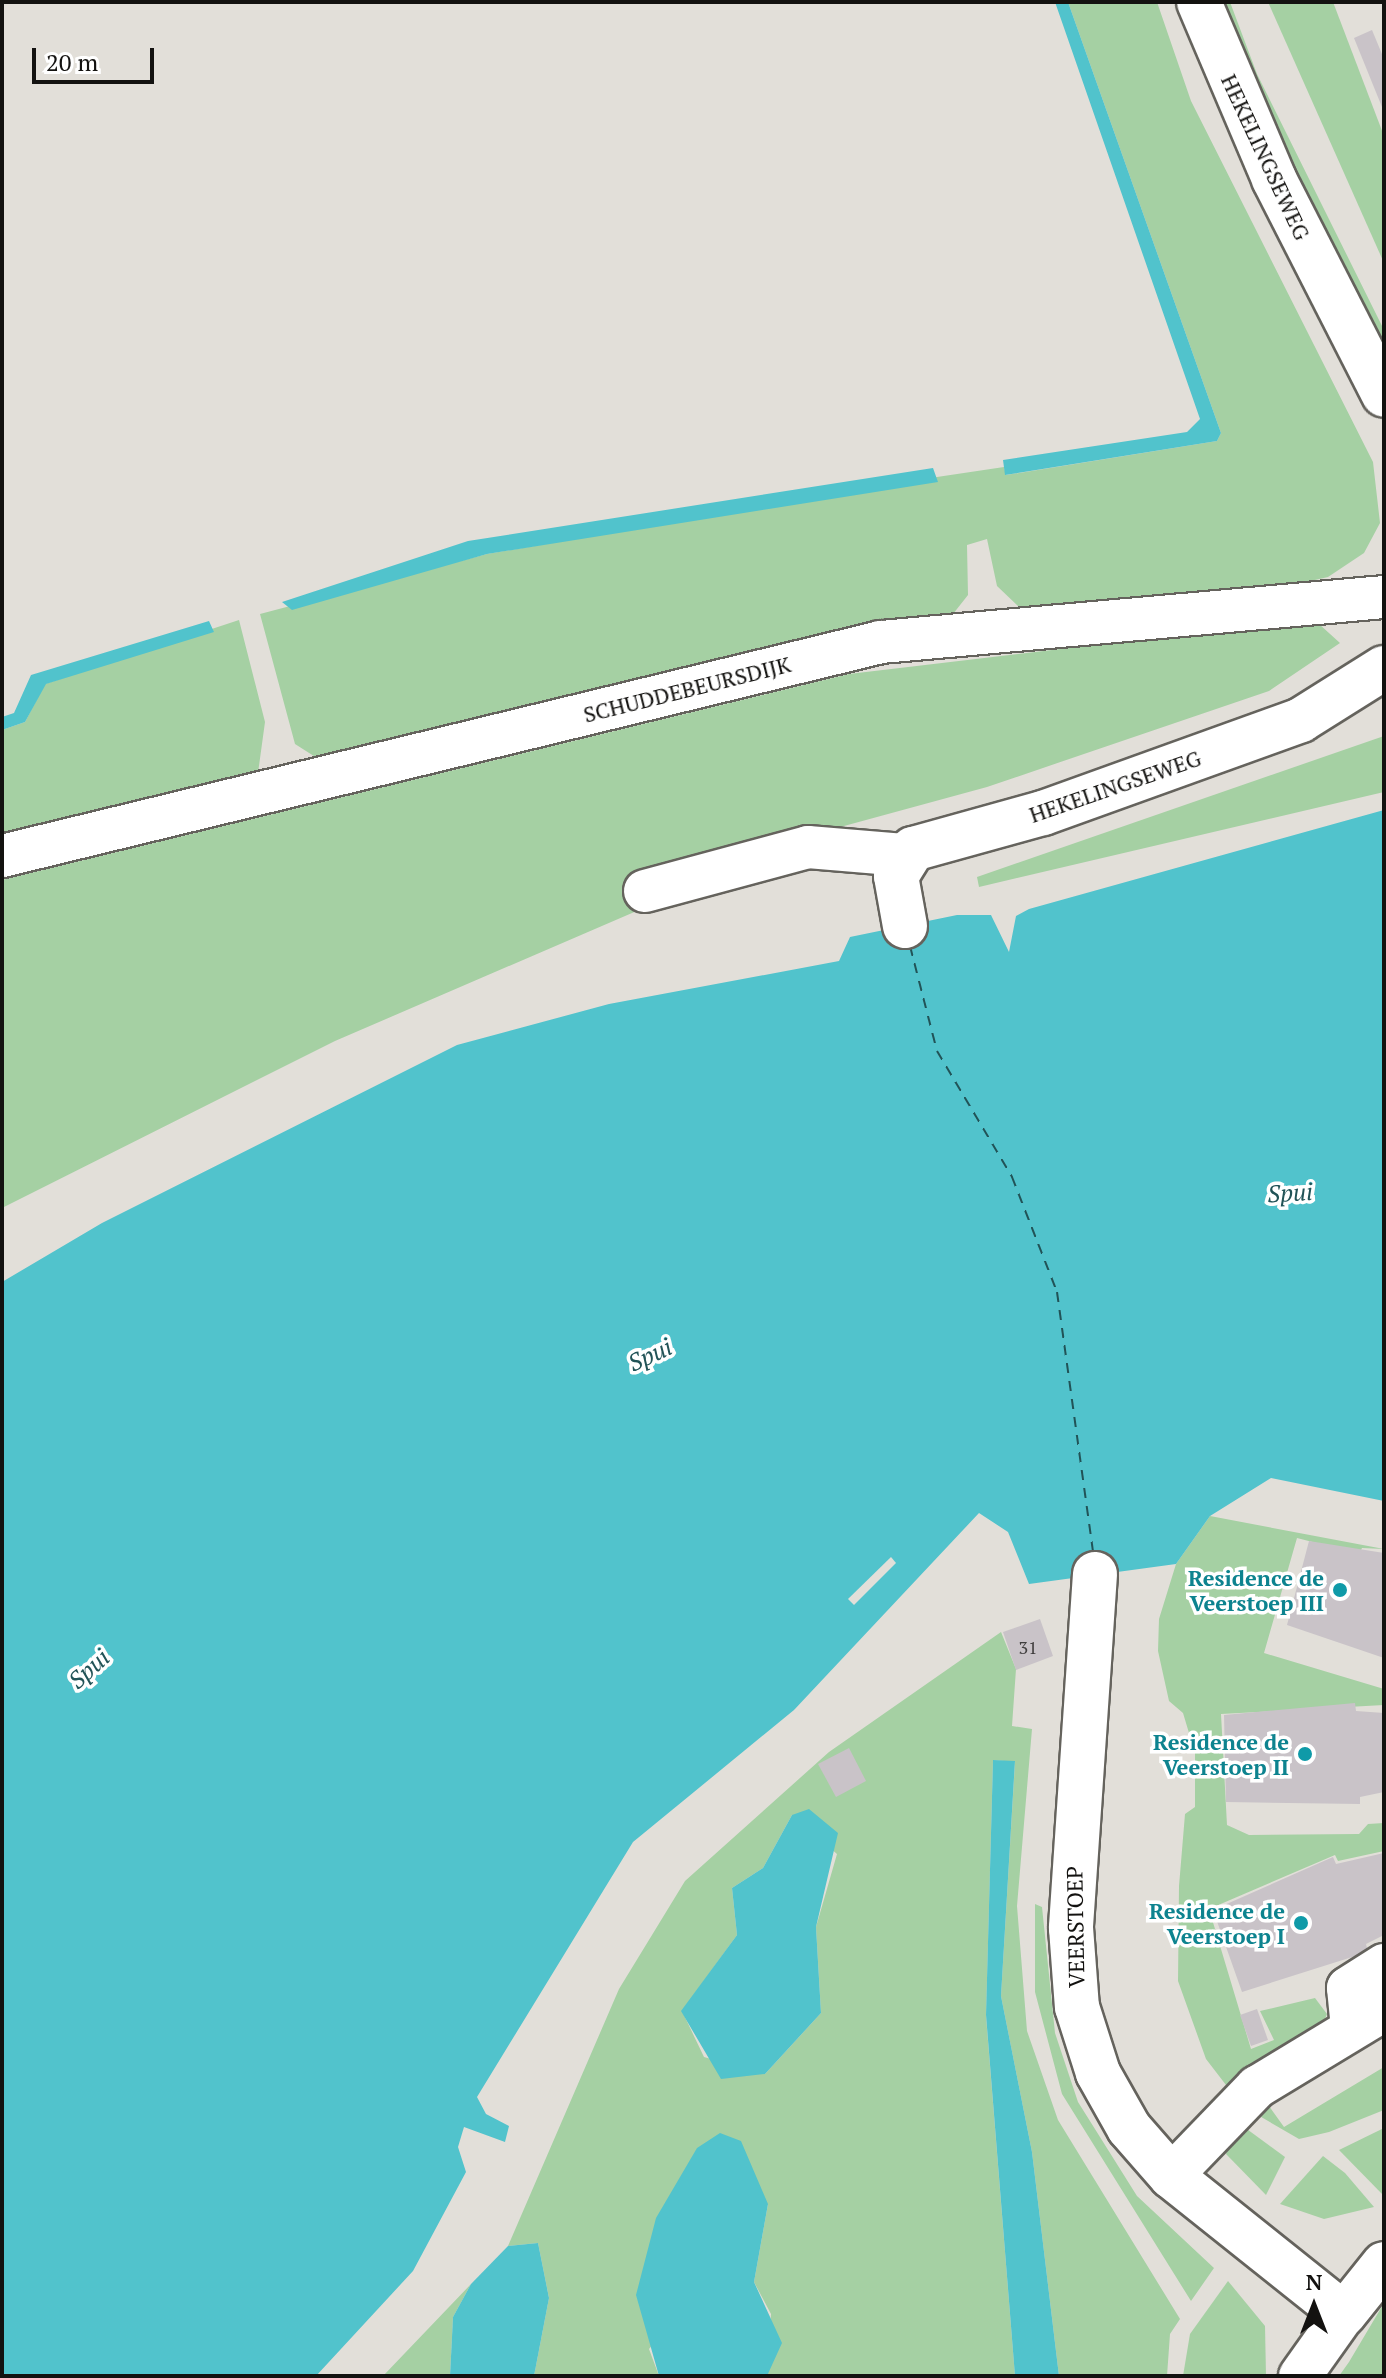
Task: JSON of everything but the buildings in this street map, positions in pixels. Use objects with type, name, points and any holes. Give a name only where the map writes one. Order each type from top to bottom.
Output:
[{"type":"main road","name":"HEKELINGSEWEG","points":[[1199,2],[1274,179],[1384,395]]},
{"type":"main road","name":"HEKELINGSEWEG","points":[[904,855],[1301,720],[1384,668]]},
{"type":"main road","points":[[904,855],[896,876],[905,926]]},
{"type":"main road","name":"VEERSTOEP","points":[[1095,1574],[1073,1874],[1073,1977],[1098,2073],[1129,2128],[1171,2176],[1344,2314]]},
{"type":"main road","points":[[1344,2314],[1384,2264]]},
{"type":"street","name":"SCHUDDEBEURSDIJK","points":[[2,856],[881,642],[1384,597]]},
{"type":"street","points":[[645,891],[808,847],[904,855]]},
{"type":"street","points":[[1171,2176],[1245,2097],[1368,2019],[1348,1988],[1384,1965]]},
{"type":"street","points":[[1300,2376],[1344,2314]]},
{"type":"green space","points":[[1068,2],[1157,2],[1191,101],[1373,462],[1380,523],[1364,553],[1328,577],[1293,585],[1019,607],[997,586],[987,539],[967,545],[968,595],[953,614],[866,627],[317,758],[295,744],[260,614],[487,554],[937,477],[1004,467],[1006,475],[1217,441],[1221,433]]},
{"type":"green space","points":[[1220,2],[1230,2],[1257,74],[1384,330],[1384,347],[1299,184]]},
{"type":"green space","points":[[1268,2],[1333,2],[1384,136],[1384,263]]},
{"type":"green space","points":[[239,620],[265,722],[258,773],[2,837],[2,730],[25,722],[45,684]]},
{"type":"green space","points":[[1281,623],[1319,624],[1340,643],[1269,691],[987,787],[833,829],[639,910],[335,1041],[2,1208],[2,880],[849,674]]},
{"type":"green space","points":[[1384,736],[1384,792],[979,887],[977,877]]},
{"type":"green space","points":[[1210,1516],[1384,1549],[1362,1548],[1359,1554],[1297,1538],[1264,1653],[1384,1689],[1384,1705],[1221,1714],[1227,1825],[1249,1835],[1359,1834],[1368,1824],[1384,1823],[1384,1851],[1338,1861],[1335,1855],[1209,1909],[1251,2049],[1274,2040],[1260,2011],[1315,1998],[1327,2014],[1320,2031],[1226,2085],[1206,2059],[1178,1981],[1179,1886],[1185,1814],[1195,1807],[1195,1753],[1183,1713],[1169,1701],[1158,1651],[1159,1619],[1176,1564]]},
{"type":"green space","points":[[1001,1632],[1016,1669],[1012,1726],[1032,1729],[1017,1906],[1027,2031],[1058,2120],[1180,2319],[1170,2334],[1167,2376],[1059,2376],[1032,2152],[1001,1996],[1015,1762],[993,1760],[986,2016],[1015,2376],[767,2376],[771,2314],[754,2282],[768,2204],[649,2349],[659,2376],[534,2376],[549,2298],[538,2243],[508,2246],[619,1989],[685,1881],[829,1752]],"holes":[[[792,1815],[837,1854],[816,1927],[821,2013],[765,2074],[704,2057],[682,2011],[737,1935],[732,1888],[763,1868]]]},
{"type":"green space","points":[[1035,1904],[1042,1907],[1055,2033],[1078,2102],[1137,2196],[1214,2268],[1191,2301],[1062,2094],[1035,1992]]},
{"type":"green space","points":[[1384,2067],[1384,2110],[1329,2132],[1299,2139],[1256,2114],[1264,2099],[1284,2127]]},
{"type":"green space","points":[[1240,2124],[1285,2157],[1266,2195],[1226,2154]]},
{"type":"green space","points":[[1384,2128],[1384,2196],[1339,2150]]},
{"type":"green space","points":[[1323,2156],[1345,2173],[1374,2207],[1324,2219],[1280,2204]]},
{"type":"green space","points":[[1228,2281],[1265,2326],[1266,2376],[1183,2376],[1190,2334]]},
{"type":"green space","points":[[471,2284],[453,2317],[450,2376],[383,2376]]},
{"type":"green space","points":[[1384,2303],[1384,2376],[1339,2376],[1349,2362]]},
{"type":"water","points":[[1055,2],[1068,2],[1221,433],[1217,441],[1005,475],[1003,460],[1187,432],[1200,419]]},
{"type":"water","points":[[933,468],[938,482],[487,554],[292,610],[282,602],[468,541]]},
{"type":"water","points":[[209,621],[214,632],[46,684],[25,722],[2,730],[2,717],[14,713],[31,675]]},
{"type":"water","name":"Spui","points":[[1384,810],[1384,1501],[1271,1478],[1210,1516],[1176,1564],[1029,1584],[1008,1532],[979,1513],[794,1710],[633,1842],[477,2097],[486,2114],[509,2126],[505,2142],[464,2127],[458,2147],[466,2172],[413,2271],[316,2376],[2,2376],[2,1282],[102,1223],[457,1045],[609,1004],[839,961],[850,937],[957,915],[991,915],[1009,952],[1016,916],[1029,909]]},
{"type":"water","points":[[993,1760],[1015,1761],[1001,1996],[1032,2152],[1059,2376],[1015,2376],[986,2015]]},
{"type":"water","points":[[809,1809],[838,1833],[816,1927],[821,2013],[765,2074],[721,2079],[681,2011],[737,1935],[732,1888],[763,1868],[792,1815]]},
{"type":"water","points":[[720,2133],[741,2141],[768,2204],[754,2282],[782,2343],[767,2376],[659,2376],[636,2295],[656,2218],[697,2148]]},
{"type":"water","points":[[538,2243],[549,2298],[534,2376],[450,2376],[453,2317],[471,2284],[508,2246]]},
{"type":"pier","points":[[891,1557],[896,1563],[854,1605],[848,1599]]},
{"type":"ferry route","points":[[910,946],[937,1051],[1012,1177],[1057,1292],[1093,1552]]},
{"type":"place","name":"Residence de Veerstoep III","points":[[1340,1590]]},
{"type":"place","name":"Residence de Veerstoep II","points":[[1305,1754]]},
{"type":"place","name":"Residence de Veerstoep I","points":[[1301,1923]]}]
